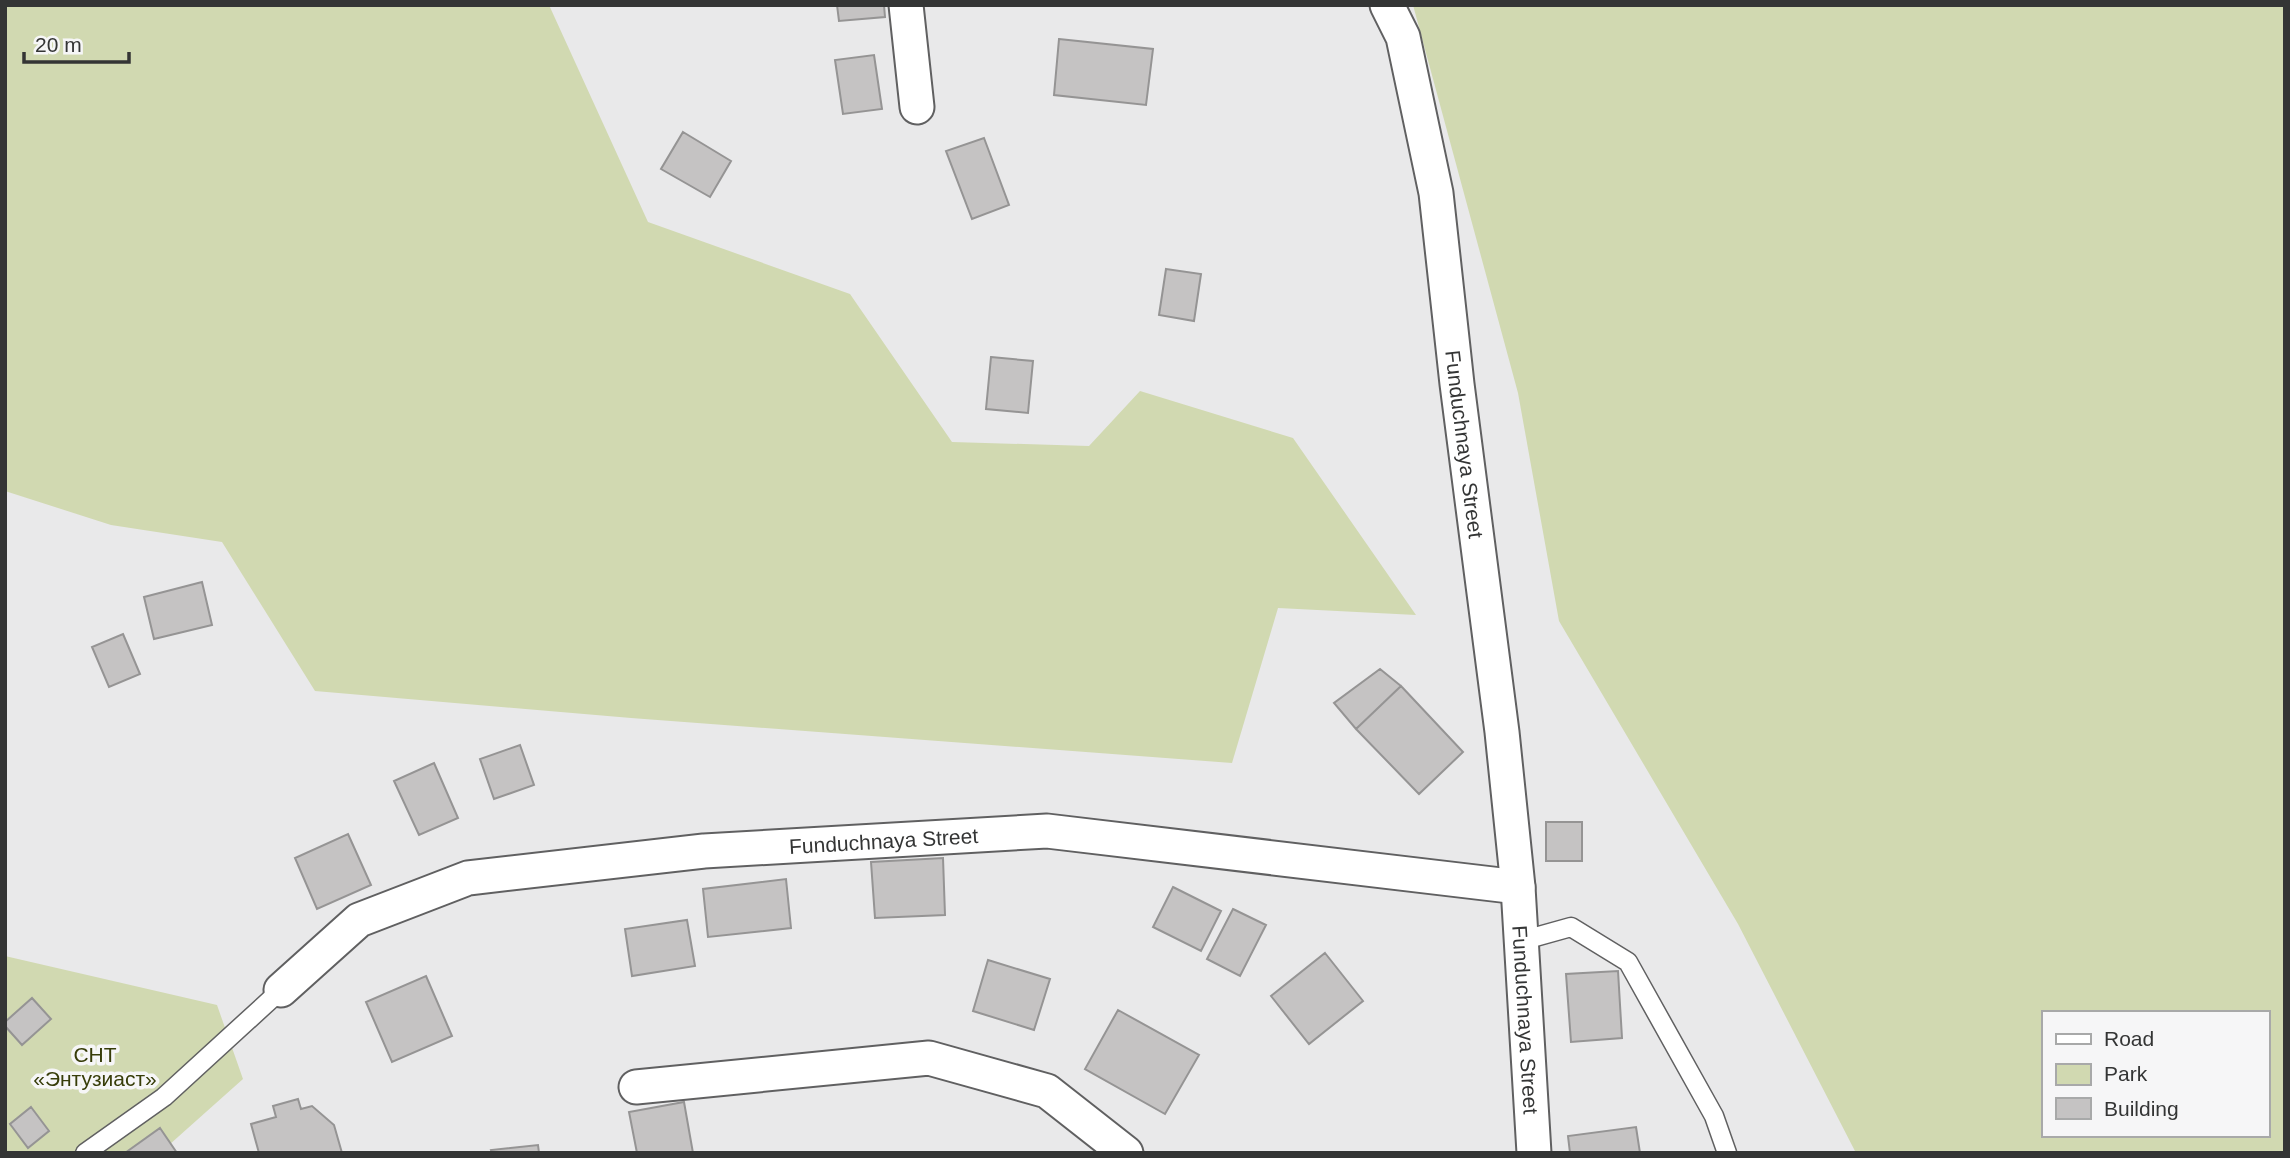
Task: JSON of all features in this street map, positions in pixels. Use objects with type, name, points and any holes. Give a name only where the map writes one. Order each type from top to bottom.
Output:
[{"type":"street","points":[[906,5],[917,107]]},
{"type":"street","name":"Funduchnaya Street","points":[[1387,5],[1403,37],[1436,193],[1457,384],[1502,732],[1518,887],[1534,1153]]},
{"type":"street","name":"Funduchnaya Street","points":[[281,990],[359,920],[468,878],[704,850],[1048,831],[1518,887]]},
{"type":"street","points":[[636,1087],[929,1058],[1047,1091],[1126,1153]]},
{"type":"lane","points":[[1521,941],[1571,927],[1628,962],[1714,1116],[1727,1153]]},
{"type":"lane","points":[[85,1153],[164,1097],[281,990]]},
{"type":"green space","points":[[5,5],[549,5],[648,222],[850,294],[952,442],[1089,446],[1140,391],[1293,438],[1416,615],[1278,608],[1232,763],[631,718],[315,691],[222,542],[111,525],[5,491]]},
{"type":"green space","points":[[1413,5],[2285,5],[2285,1153],[1856,1153],[1738,924],[1559,621],[1518,393]]},
{"type":"green space","name":"СНТ «Энтузиаст»","points":[[5,956],[217,1005],[243,1079],[160,1153],[5,1153]]},
{"type":"building","points":[[837,5],[884,5],[885,17],[839,21]]},
{"type":"building","points":[[1059,39],[1153,49],[1146,105],[1054,95]]},
{"type":"building","points":[[874,55],[882,109],[843,114],[835,60]]},
{"type":"building","points":[[683,132],[731,161],[710,197],[661,169]]},
{"type":"building","points":[[984,138],[1009,205],[972,219],[946,151]]},
{"type":"building","points":[[1166,269],[1201,274],[1194,321],[1159,315]]},
{"type":"building","points":[[991,357],[1033,361],[1028,413],[986,409]]},
{"type":"building","points":[[202,582],[212,625],[154,639],[144,597]]},
{"type":"building","points":[[123,634],[140,674],[109,687],[92,647]]},
{"type":"building","points":[[1380,669],[1401,686],[1356,729],[1334,703]]},
{"type":"building","points":[[1401,686],[1463,752],[1419,794],[1356,729]]},
{"type":"building","points":[[520,745],[534,785],[494,799],[480,759]]},
{"type":"building","points":[[434,763],[458,818],[419,835],[394,781]]},
{"type":"building","points":[[1546,822],[1582,822],[1582,861],[1546,861]]},
{"type":"building","points":[[348,834],[371,885],[317,909],[295,858]]},
{"type":"building","points":[[943,858],[945,915],[875,918],[871,862]]},
{"type":"building","points":[[786,879],[791,928],[708,937],[703,889]]},
{"type":"building","points":[[1173,887],[1221,911],[1201,951],[1153,927]]},
{"type":"building","points":[[1233,909],[1266,925],[1240,976],[1207,959]]},
{"type":"building","points":[[687,920],[695,966],[632,976],[625,929]]},
{"type":"building","points":[[1325,953],[1363,1001],[1309,1044],[1271,996]]},
{"type":"building","points":[[988,960],[1050,979],[1034,1030],[973,1011]]},
{"type":"building","points":[[1618,971],[1622,1038],[1571,1042],[1566,974]]},
{"type":"building","points":[[426,976],[452,1036],[392,1062],[366,1002]]},
{"type":"building","points":[[32,998],[51,1019],[22,1045],[5,1026],[5,1022]]},
{"type":"building","points":[[1118,1010],[1199,1055],[1165,1114],[1085,1069]]},
{"type":"building","points":[[298,1099],[301,1109],[312,1106],[334,1125],[342,1153],[259,1153],[251,1124],[276,1117],[273,1106]]},
{"type":"building","points":[[684,1102],[693,1153],[637,1153],[629,1112]]},
{"type":"building","points":[[31,1107],[49,1131],[28,1148],[10,1124]]},
{"type":"building","points":[[1636,1127],[1640,1153],[1570,1153],[1568,1136]]},
{"type":"building","points":[[160,1128],[177,1153],[125,1153]]},
{"type":"building","points":[[538,1145],[539,1153],[492,1153],[491,1150]]}]
